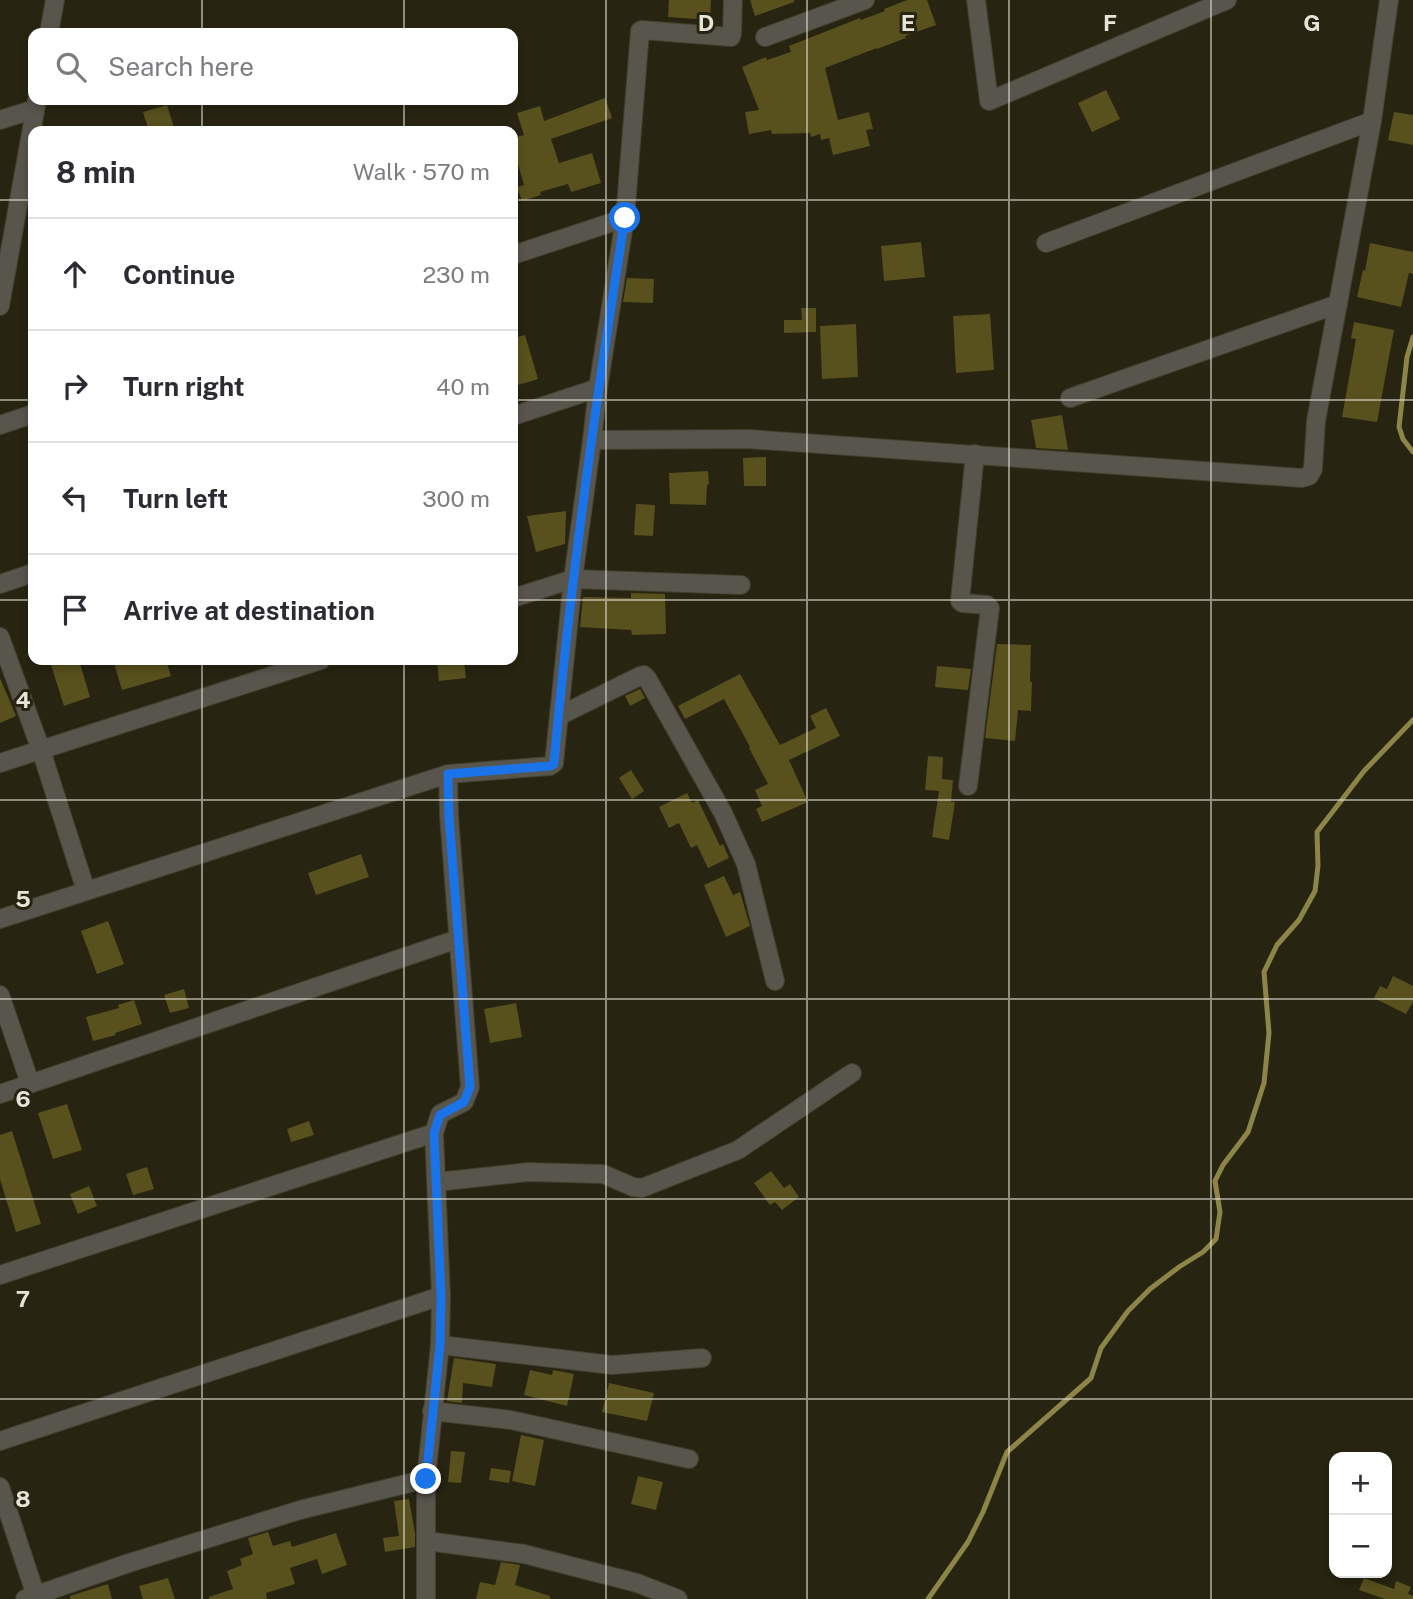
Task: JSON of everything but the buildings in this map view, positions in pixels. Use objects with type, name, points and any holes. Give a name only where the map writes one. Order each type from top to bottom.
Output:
[{"type":"street","points":[[50,28],[55,0]]},
{"type":"street","points":[[0,919],[448,774],[553,766],[573,579],[598,388],[625,218],[640,31],[731,37],[733,0]]},
{"type":"street","points":[[765,37],[865,0]]},
{"type":"street","points":[[976,0],[989,101],[1227,0]]},
{"type":"street","points":[[592,440],[748,439],[1302,478],[1309,476],[1313,469],[1317,421],[1372,121],[1389,0]]},
{"type":"street","points":[[0,120],[34,105]]},
{"type":"street","points":[[31,126],[36,105]]},
{"type":"street","points":[[1046,243],[1372,121]]},
{"type":"street","points":[[0,306],[6,246],[28,142]]},
{"type":"street","points":[[518,254],[625,218]]},
{"type":"street","points":[[1070,398],[1338,304]]},
{"type":"street","points":[[518,414],[598,388]]},
{"type":"street","points":[[0,425],[28,416]]},
{"type":"street","points":[[968,786],[990,608],[987,605],[960,601],[975,454]]},
{"type":"street","points":[[0,584],[28,575]]},
{"type":"street","points":[[518,596],[573,579],[741,585]]},
{"type":"street","points":[[0,637],[41,750],[86,891]]},
{"type":"street","points":[[0,763],[305,665]]},
{"type":"street","points":[[559,716],[640,676],[647,678],[723,814],[746,864],[775,981]]},
{"type":"street","points":[[426,1599],[426,1479],[440,1345],[441,1296],[434,1133],[440,1115],[464,1102],[470,1087],[448,774]]},
{"type":"street","points":[[0,1094],[458,939]]},
{"type":"street","points":[[0,995],[30,1083]]},
{"type":"street","points":[[437,1182],[528,1172],[603,1174],[633,1188],[642,1188],[738,1150],[852,1073]]},
{"type":"street","points":[[0,1275],[434,1133]]},
{"type":"street","points":[[0,1441],[441,1296]]},
{"type":"street","points":[[440,1345],[612,1365],[702,1358]]},
{"type":"street","points":[[432,1411],[512,1420],[689,1459]]},
{"type":"street","points":[[0,1487],[30,1597],[300,1510],[426,1479]]},
{"type":"street","points":[[427,1541],[524,1554],[637,1583],[678,1599]]},
{"type":"waterway","points":[[1413,337],[1407,357],[1399,427],[1403,439],[1413,452]]},
{"type":"waterway","points":[[928,1599],[968,1542],[1007,1452],[1091,1378],[1101,1348],[1128,1311],[1150,1289],[1203,1252],[1216,1239],[1220,1212],[1215,1181],[1223,1165],[1248,1132],[1264,1083],[1269,1033],[1264,972],[1277,945],[1299,920],[1315,891],[1318,866],[1317,832],[1364,771],[1413,720]]},
{"type":"route","points":[[426,1479],[440,1345],[441,1296],[434,1133],[440,1115],[464,1102],[470,1087],[448,774],[554,764],[573,579],[598,388],[625,218]]}]
